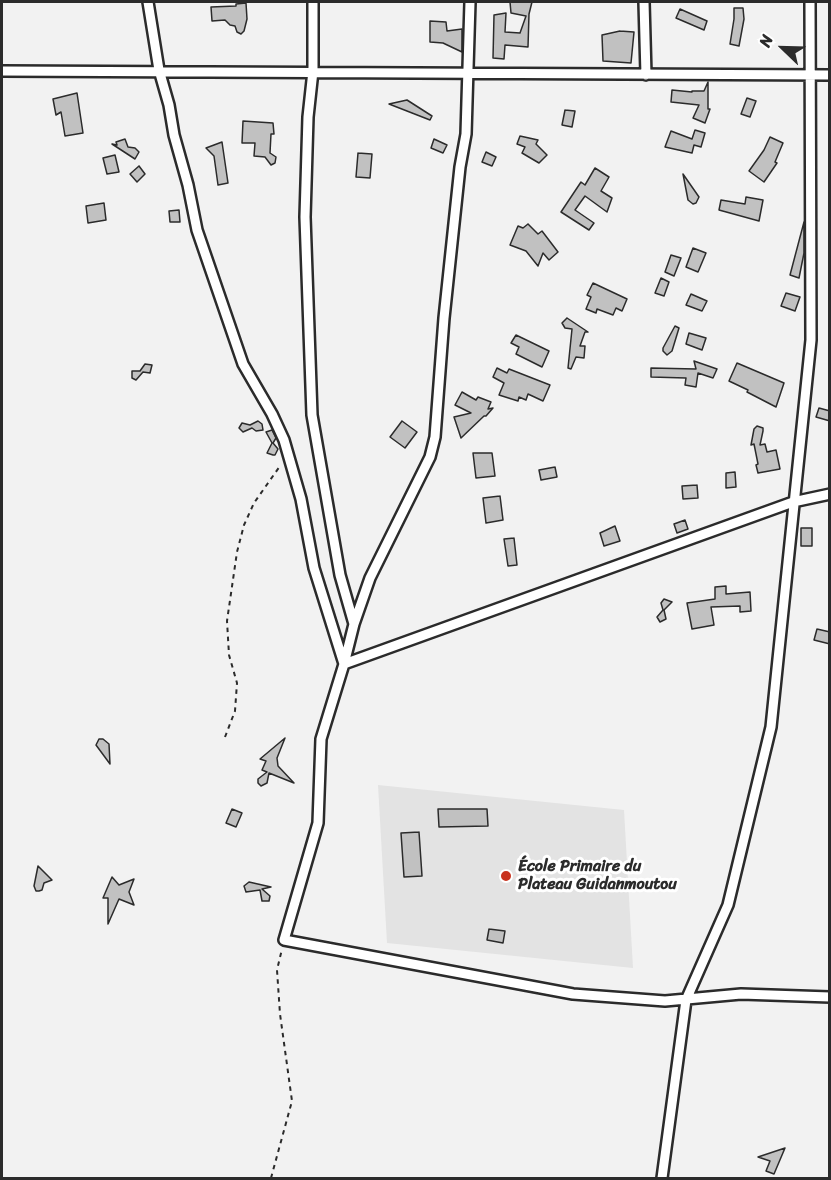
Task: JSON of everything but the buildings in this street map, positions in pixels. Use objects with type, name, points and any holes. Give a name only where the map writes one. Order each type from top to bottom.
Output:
[{"type":"street","points":[[148,2],[159,70],[189,185],[197,230],[243,364],[284,440],[301,500],[314,568],[344,664]]},
{"type":"street","points":[[313,2],[313,71],[308,117],[305,217],[312,415],[340,575],[354,624]]},
{"type":"street","points":[[470,2],[466,134],[460,167],[435,437],[430,457],[370,578],[354,624],[321,739],[318,823],[284,940],[573,994],[665,1001],[741,994],[830,997]]},
{"type":"street","points":[[644,2],[646,75]]},
{"type":"street","points":[[662,1179],[686,1000],[728,905],[771,727],[811,340],[810,2]]},
{"type":"street","points":[[2,71],[830,75]]},
{"type":"street","points":[[344,664],[793,502],[830,494]]},
{"type":"path","points":[[225,737],[235,711],[237,683],[229,655],[227,621],[237,552],[244,525],[254,503],[280,468],[281,458]]},
{"type":"path","points":[[271,1179],[292,1101],[280,1014],[277,970],[284,940]]},
{"type":"shaded area","name":"École Primaire du Plateau Guidanmoutou","points":[[378,785],[624,810],[633,968],[387,943]]},
{"type":"place","name":"École Primaire du Plateau Guidanmoutou","points":[[506,876]]}]
